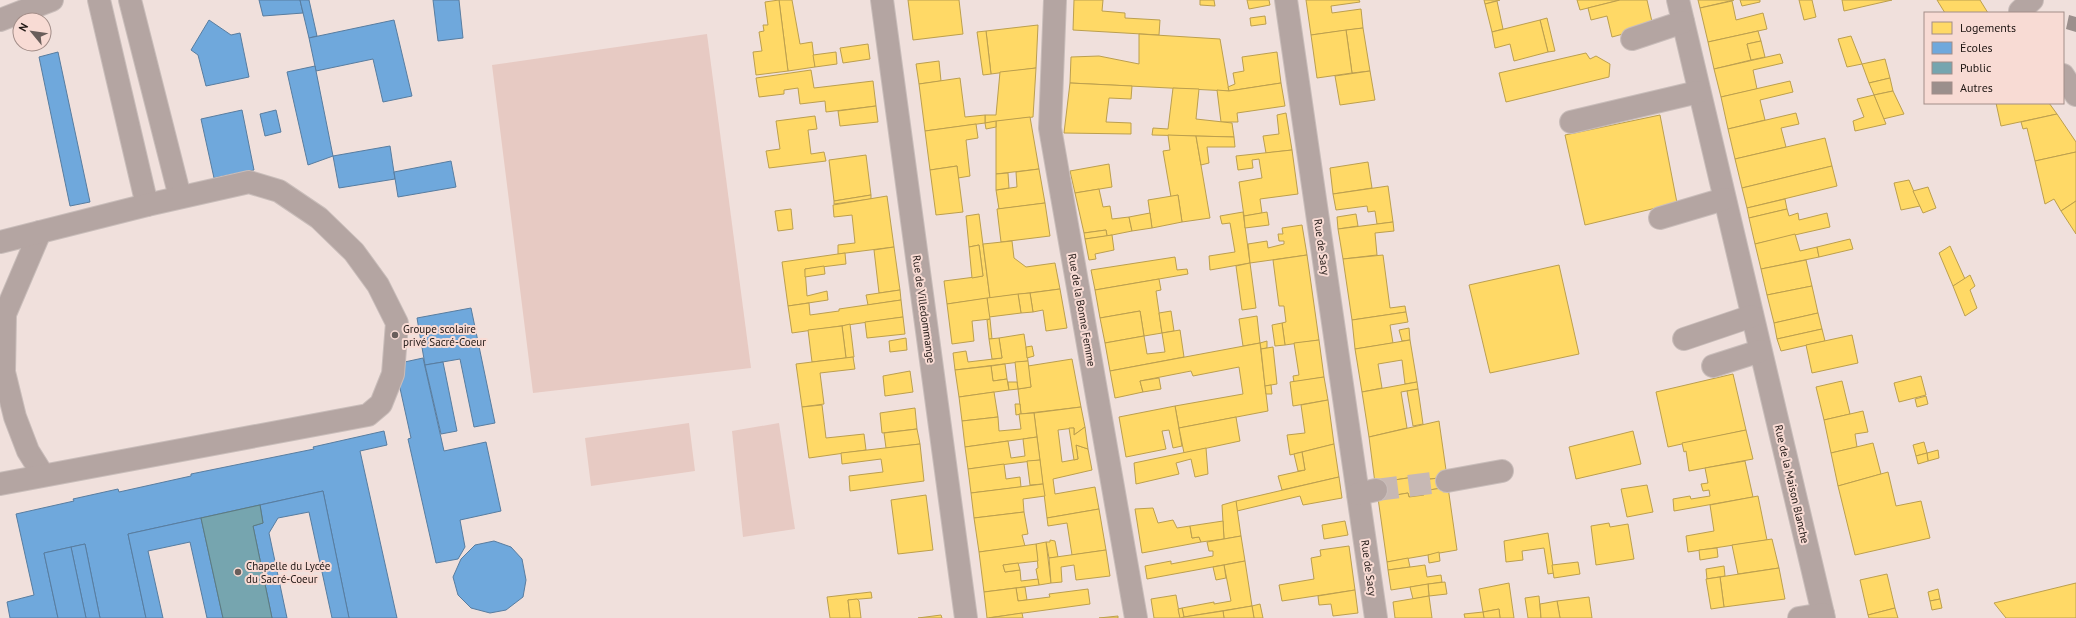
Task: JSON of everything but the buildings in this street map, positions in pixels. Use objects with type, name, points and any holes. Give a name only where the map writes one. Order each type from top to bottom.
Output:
[{"type":"street","points":[[99,0],[147,204]]},
{"type":"street","points":[[130,0],[180,198]]},
{"type":"street","name":"Rue de Villedommange","points":[[882,0],[966,618]]},
{"type":"street","name":"Rue de la Bonne Femme","points":[[1055,0],[1050,128],[1136,618]]},
{"type":"street","name":"Rue de Sacy","points":[[1286,0],[1367,492],[1376,618]]},
{"type":"street","name":"Rue de la Maison Blanche","points":[[1678,0],[1698,92],[1823,616]]},
{"type":"street","points":[[0,20],[48,1]]},
{"type":"street","points":[[1632,39],[1683,22]]},
{"type":"street","points":[[2064,77],[2076,95]]},
{"type":"street","points":[[1571,122],[1698,92]]},
{"type":"street","points":[[0,242],[147,204],[249,182],[279,191],[318,218],[354,252],[378,285],[397,324],[393,374],[381,404],[368,415],[0,484]]},
{"type":"street","points":[[1660,218],[1724,199]]},
{"type":"street","points":[[40,232],[5,314],[4,372],[15,417],[28,452],[43,475]]},
{"type":"street","points":[[1684,339],[1752,316]]},
{"type":"street","points":[[1713,366],[1760,350]]},
{"type":"street","points":[[1448,481],[1502,471]]},
{"type":"street","points":[[1799,618],[1823,616]]},
{"type":"shaded area","points":[[707,34],[751,368],[533,393],[492,65]]},
{"type":"shaded area","points":[[689,423],[695,471],[591,486],[585,438]]},
{"type":"shaded area","points":[[779,423],[795,529],[743,537],[732,431]]},
{"type":"tunnel","points":[[1376,490],[1447,481]]},
{"type":"place","name":"Groupe scolaire privé Sacré-Coeur","points":[[395,335]]},
{"type":"place","name":"Chapelle du Lycée du Sacré-Coeur","points":[[238,572]]}]
